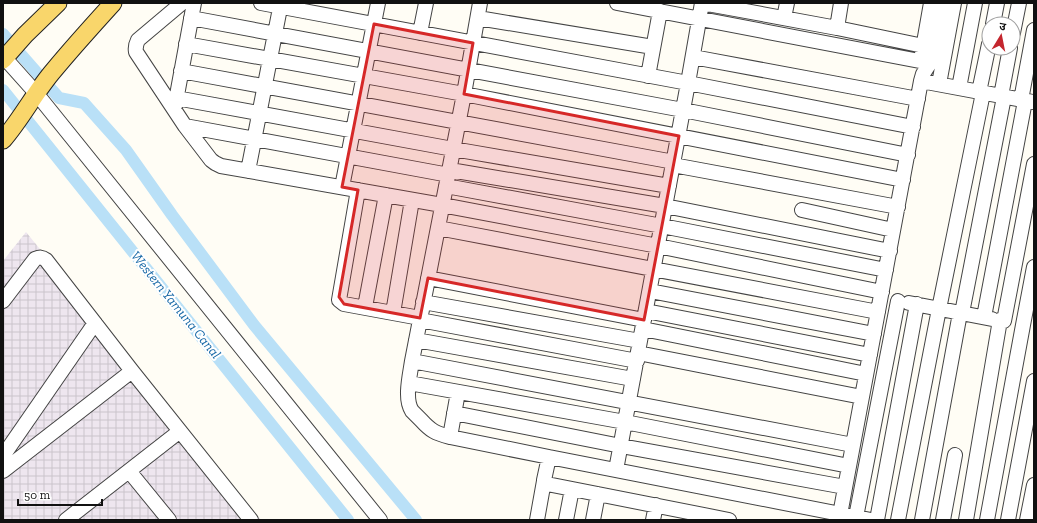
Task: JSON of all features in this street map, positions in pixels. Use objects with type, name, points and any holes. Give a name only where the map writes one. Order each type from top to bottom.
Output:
[{"type":"main road","points":[[5,56],[24,35],[58,3]]},
{"type":"main road","points":[[7,134],[54,70],[113,3]]},
{"type":"street","points":[[182,3],[138,40],[136,44],[136,52],[175,104],[185,126],[215,164],[658,246],[881,295],[898,301],[1028,326]]},
{"type":"street","points":[[175,104],[194,3]]},
{"type":"street","points":[[261,3],[280,5],[913,127]]},
{"type":"street","points":[[342,187],[378,3]]},
{"type":"street","points":[[480,3],[469,70],[412,362],[408,398],[412,410],[433,431],[450,437],[839,517],[856,517],[871,520]]},
{"type":"street","points":[[617,3],[700,19],[924,70],[939,84],[1027,101]]},
{"type":"street","points":[[616,470],[679,136],[702,3],[758,8],[784,18],[928,47]]},
{"type":"street","points":[[784,18],[787,3]]},
{"type":"street","points":[[837,28],[841,3]]},
{"type":"street","points":[[839,517],[924,70],[928,47],[930,3]]},
{"type":"street","points":[[928,47],[942,3]]},
{"type":"street","points":[[939,84],[954,3]]},
{"type":"street","points":[[959,88],[975,3]]},
{"type":"street","points":[[995,16],[997,3]]},
{"type":"street","points":[[1016,16],[1019,3]]},
{"type":"street","points":[[420,33],[421,4]]},
{"type":"street","points":[[248,171],[280,5]]},
{"type":"street","points":[[648,76],[660,11]]},
{"type":"street","points":[[191,18],[369,50],[908,155]]},
{"type":"street","points":[[478,18],[653,47]]},
{"type":"street","points":[[984,317],[1027,101],[1034,30]]},
{"type":"street","points":[[186,44],[464,94],[903,180]]},
{"type":"street","points":[[5,56],[37,92],[380,520]]},
{"type":"street","points":[[898,520],[987,56]]},
{"type":"street","points":[[922,520],[1009,56]]},
{"type":"street","points":[[693,57],[918,99]]},
{"type":"street","points":[[181,71],[459,122],[898,207]]},
{"type":"street","points":[[175,104],[260,113],[453,150],[669,186]]},
{"type":"street","points":[[185,126],[348,156],[448,177],[662,226],[886,270]]},
{"type":"street","points":[[966,520],[1002,321],[1034,164]]},
{"type":"street","points":[[448,177],[666,206],[890,251]]},
{"type":"street","points":[[358,190],[339,297],[339,300],[344,304],[420,319],[870,355]]},
{"type":"street","points":[[797,232],[807,190]]},
{"type":"street","points":[[365,308],[386,195]]},
{"type":"street","points":[[393,313],[412,200]]},
{"type":"street","points":[[802,210],[894,230]]},
{"type":"street","points":[[438,228],[878,312]]},
{"type":"street","points":[[3,301],[35,260],[39,257],[46,260],[251,520]]},
{"type":"street","points":[[987,520],[1028,326],[1034,267]]},
{"type":"street","points":[[428,278],[862,397]]},
{"type":"street","points":[[650,291],[874,334]]},
{"type":"street","points":[[856,517],[898,301]]},
{"type":"street","points":[[423,302],[641,336],[866,374]]},
{"type":"street","points":[[877,520],[917,304]]},
{"type":"street","points":[[3,456],[95,324]]},
{"type":"street","points":[[416,340],[633,379]]},
{"type":"street","points":[[412,362],[853,445]]},
{"type":"street","points":[[3,471],[132,371]]},
{"type":"street","points":[[1008,520],[1034,381]]},
{"type":"street","points":[[409,383],[625,422],[849,466]]},
{"type":"street","points":[[450,437],[458,392]]},
{"type":"street","points":[[454,413],[845,488]]},
{"type":"street","points":[[72,518],[180,431]]},
{"type":"street","points":[[934,451],[976,460]]},
{"type":"street","points":[[943,520],[955,455]]},
{"type":"street","points":[[537,520],[549,457]]},
{"type":"street","points":[[129,471],[169,520]]},
{"type":"street","points":[[544,481],[547,484],[656,506],[686,516],[729,520]]},
{"type":"street","points":[[1027,520],[1034,485]]},
{"type":"street","points":[[566,520],[572,489]]},
{"type":"street","points":[[593,520],[598,494]]},
{"type":"street","points":[[653,520],[656,506]]},
{"type":"highlighted area","points":[[374,24],[473,43],[464,94],[679,136],[644,320],[428,278],[420,318],[344,304],[339,297],[358,190],[342,187]]},
{"type":"shaded area","points":[[26,232],[261,520],[3,520],[3,261]]},
{"type":"waterway","points":[[3,34],[59,98],[84,103],[126,150],[172,215],[254,325],[416,520]]},
{"type":"waterway","name":"Western Yamuna Canal","points":[[3,90],[348,520]]}]
